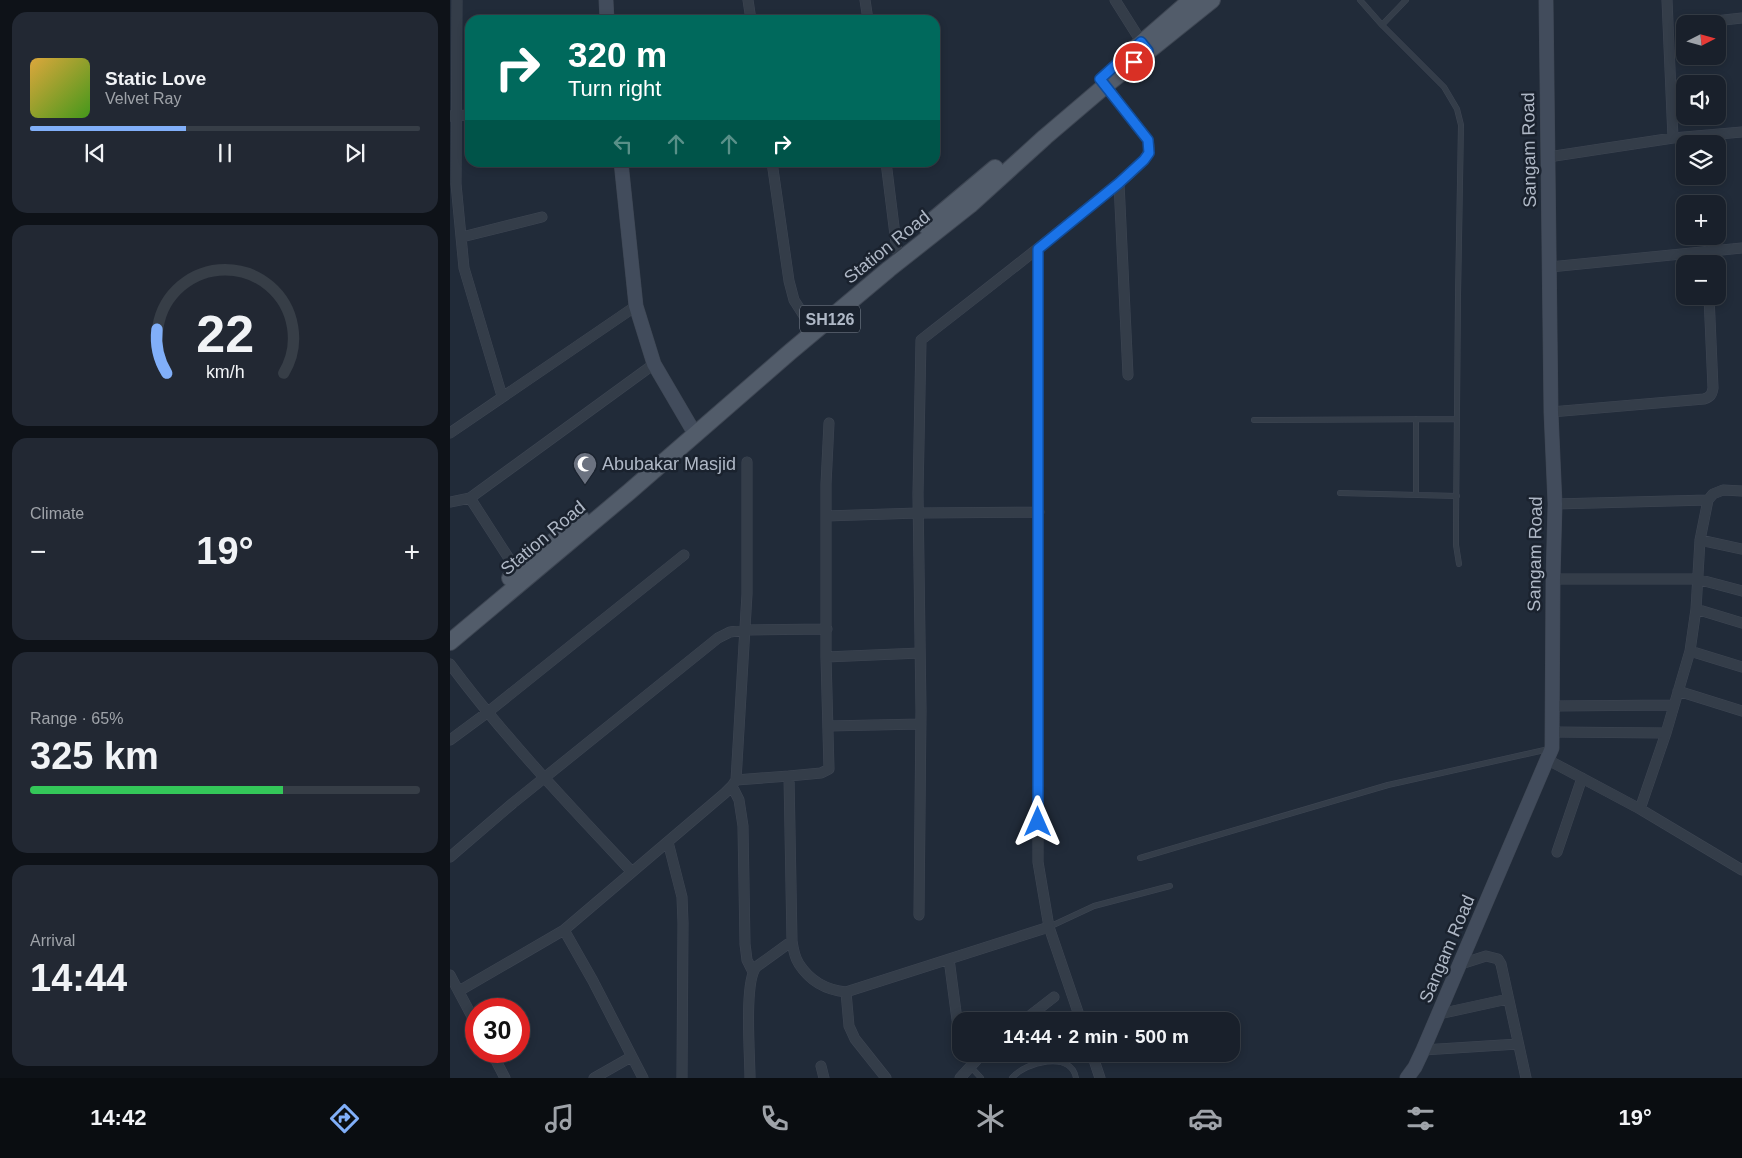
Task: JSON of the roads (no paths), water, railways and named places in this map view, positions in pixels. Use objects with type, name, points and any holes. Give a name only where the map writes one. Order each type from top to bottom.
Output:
[{"type":"main road","name":"Station Road","points":[[1145,47],[1191,0]]},
{"type":"main road","name":"Station Road","points":[[450,642],[562,549],[808,322],[897,252],[1145,47],[1212,0]]},
{"type":"main road","name":"Station Road","points":[[450,627],[970,205],[1046,137],[1103,82]]},
{"type":"street","points":[[457,0],[453,116],[456,184],[464,268],[502,396]]},
{"type":"street","points":[[606,0],[607,15]]},
{"type":"street","points":[[748,0],[750,15]]},
{"type":"street","points":[[865,0],[867,15]]},
{"type":"street","points":[[1115,0],[1145,47]]},
{"type":"street","name":"Sangam Road","points":[[1407,1078],[1415,1067],[1439,1014],[1550,754],[1553,732],[1555,504],[1551,412],[1546,0]]},
{"type":"street","points":[[1667,0],[1673,138]]},
{"type":"street","points":[[1726,20],[1742,18]]},
{"type":"street","points":[[1669,26],[1676,25]]},
{"type":"street","points":[[918,915],[920,653],[918,513],[921,340],[1119,183],[1149,153],[1150,146],[1148,140],[1103,82]]},
{"type":"street","points":[[1548,157],[1673,138],[1742,132]]},
{"type":"street","points":[[622,167],[636,306],[654,364],[693,430]]},
{"type":"street","points":[[773,167],[789,281],[794,300],[808,322]]},
{"type":"street","points":[[887,167],[897,252]]},
{"type":"street","points":[[1119,183],[1128,375]]},
{"type":"street","points":[[462,236],[542,217]]},
{"type":"street","points":[[1550,267],[1742,248]]},
{"type":"street","points":[[1038,249],[1038,862],[1048,927],[1078,1012]]},
{"type":"street","points":[[1707,251],[1707,255]]},
{"type":"street","points":[[1551,412],[1710,397],[1713,388],[1709,305]]},
{"type":"street","points":[[450,433],[636,306]]},
{"type":"street","points":[[450,502],[470,498],[654,364]]},
{"type":"street","points":[[459,991],[564,930],[734,783],[821,773],[829,769],[826,657],[826,484],[830,422]]},
{"type":"street","points":[[747,462],[747,594],[734,783],[744,826],[745,944],[747,960],[753,972],[749,995],[750,1078]]},
{"type":"street","points":[[1640,809],[1666,733],[1690,650],[1696,609],[1700,540],[1708,500],[1713,494],[1723,490],[1742,492]]},
{"type":"street","points":[[470,498],[518,571]]},
{"type":"street","points":[[1555,504],[1708,500]]},
{"type":"street","points":[[826,516],[1039,512]]},
{"type":"street","points":[[1700,540],[1742,549]]},
{"type":"street","points":[[450,740],[488,712],[684,555]]},
{"type":"street","points":[[1553,579],[1697,579],[1742,590]]},
{"type":"street","points":[[1696,609],[1742,623]]},
{"type":"street","points":[[450,857],[544,778],[718,638],[730,632],[745,630],[826,629]]},
{"type":"street","points":[[1690,650],[1742,666]]},
{"type":"street","points":[[826,657],[920,653]]},
{"type":"street","points":[[450,664],[544,778],[632,872]]},
{"type":"street","points":[[1678,690],[1742,711]]},
{"type":"street","points":[[1552,706],[1674,705]]},
{"type":"street","points":[[828,726],[920,724]]},
{"type":"street","points":[[1553,732],[1666,733]]},
{"type":"street","points":[[1550,754],[1582,778],[1640,809],[1742,870]]},
{"type":"street","points":[[789,776],[792,940],[798,963],[814,981],[832,990],[846,992],[1048,927]]},
{"type":"street","points":[[1557,852],[1582,778]]},
{"type":"street","points":[[668,842],[682,897],[682,1078]]},
{"type":"street","points":[[564,930],[593,980],[631,1057],[644,1078]]},
{"type":"street","points":[[753,972],[792,940]]},
{"type":"street","points":[[1461,964],[1486,956],[1498,959],[1526,1078]]},
{"type":"street","points":[[949,959],[956,1012]]},
{"type":"street","points":[[450,975],[465,1003]]},
{"type":"street","points":[[846,992],[849,1026],[855,1039],[886,1078]]},
{"type":"street","points":[[1035,1012],[1054,997]]},
{"type":"street","points":[[1439,1014],[1508,999]]},
{"type":"street","points":[[1423,1050],[1518,1044]]},
{"type":"street","points":[[594,1078],[631,1057]]},
{"type":"street","points":[[968,1062],[970,1066]]},
{"type":"street","points":[[960,1078],[974,1062]]},
{"type":"street","points":[[1095,1062],[1100,1078]]},
{"type":"street","points":[[497,1063],[505,1078]]},
{"type":"street","points":[[821,1066],[824,1078]]},
{"type":"lane","points":[[1360,0],[1382,25],[1444,87],[1457,110],[1461,125],[1456,544],[1459,564]]},
{"type":"lane","points":[[1382,25],[1406,0]]},
{"type":"lane","points":[[1416,419],[1416,495]]},
{"type":"lane","points":[[1254,420],[1457,419]]},
{"type":"lane","points":[[1340,493],[1457,496]]},
{"type":"lane","points":[[1140,858],[1388,784],[1550,754]]},
{"type":"lane","points":[[1048,927],[1094,906],[1170,886]]},
{"type":"lane","points":[[1012,1078],[1026,1068],[1039,1063],[1056,1061],[1067,1064],[1072,1068],[1076,1078]]},
{"type":"lane","points":[[970,1066],[981,1078]]},
{"type":"place","name":"Abubakar Masjid","points":[[585,485]]}]
